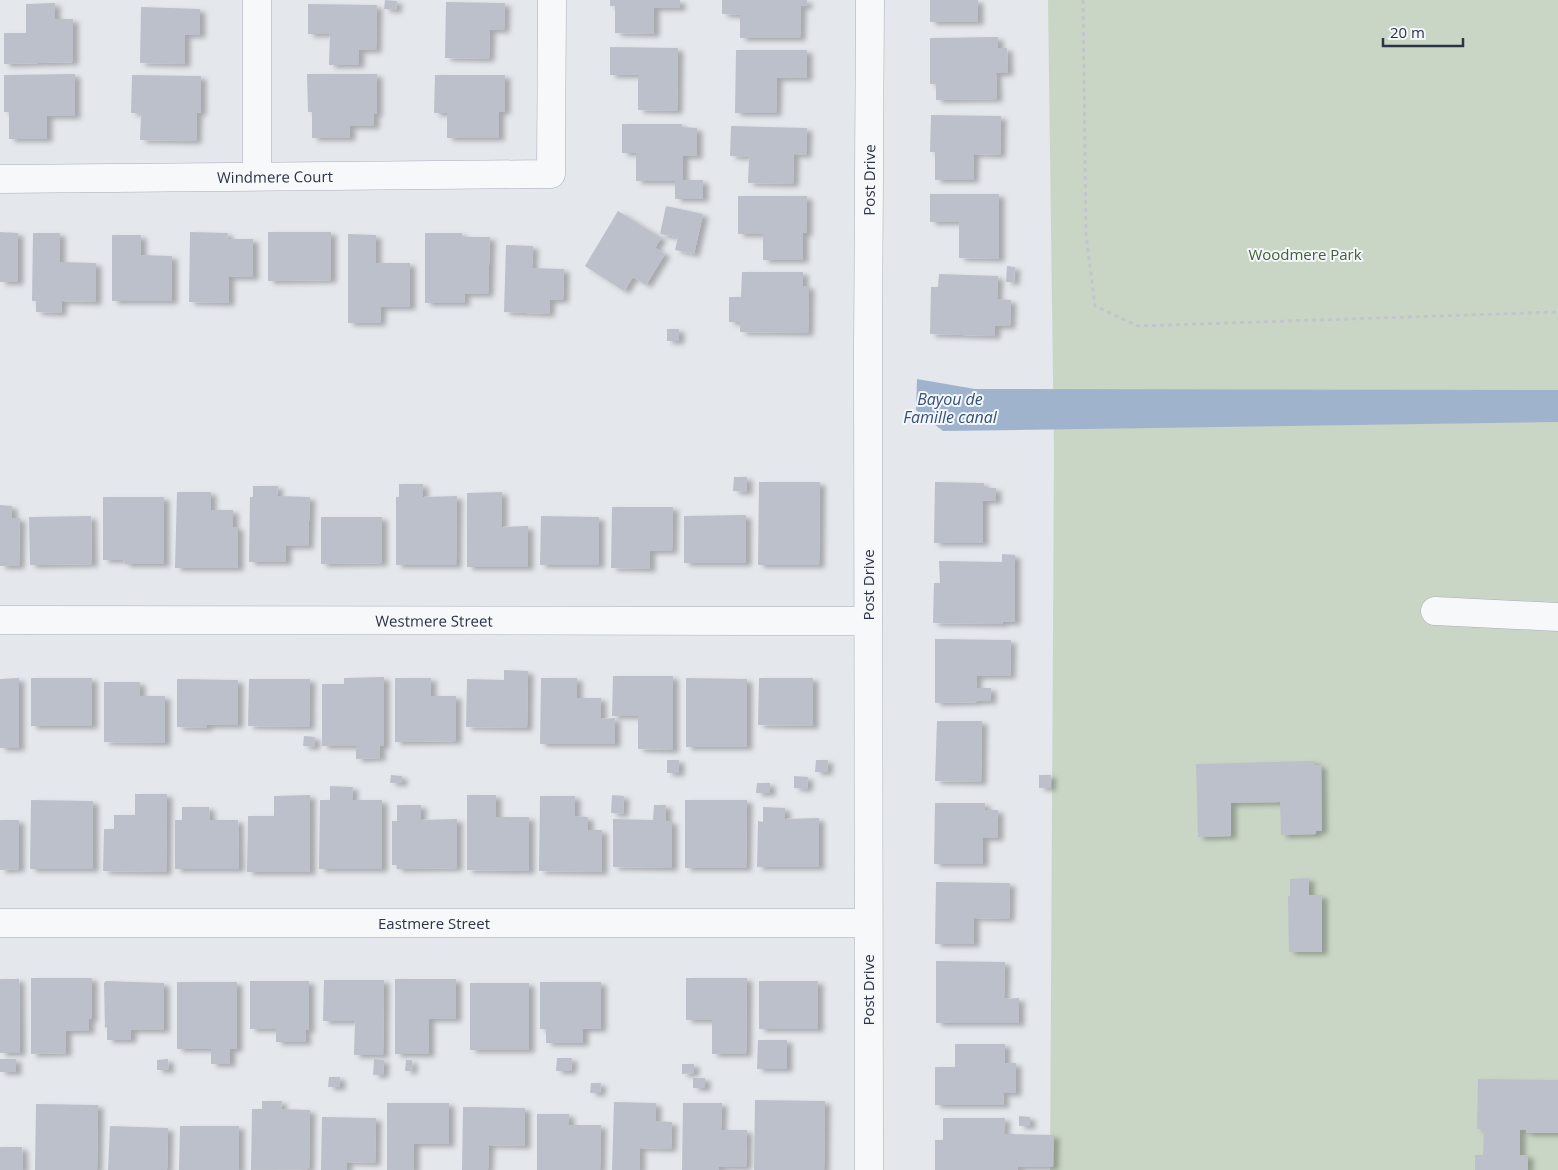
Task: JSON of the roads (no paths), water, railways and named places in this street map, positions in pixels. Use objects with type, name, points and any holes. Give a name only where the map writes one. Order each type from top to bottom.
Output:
[{"type":"street","points":[[257,0],[258,176]]},
{"type":"street","name":"Windmere Court","points":[[0,179],[551,174],[552,0]]},
{"type":"street","name":"Post Drive","points":[[869,1170],[868,351],[870,0]]},
{"type":"street","points":[[1434,611],[1558,617]]},
{"type":"street","name":"Westmere Street","points":[[0,620],[868,621]]},
{"type":"street","name":"Eastmere Street","points":[[0,923],[868,923]]},
{"type":"water","name":"Bayou de Famille canal","points":[[917,379],[975,389],[1558,390],[1558,422],[943,431],[916,410]]},
{"type":"park label","name":"Woodmere Park","points":[[1305,254]]}]
